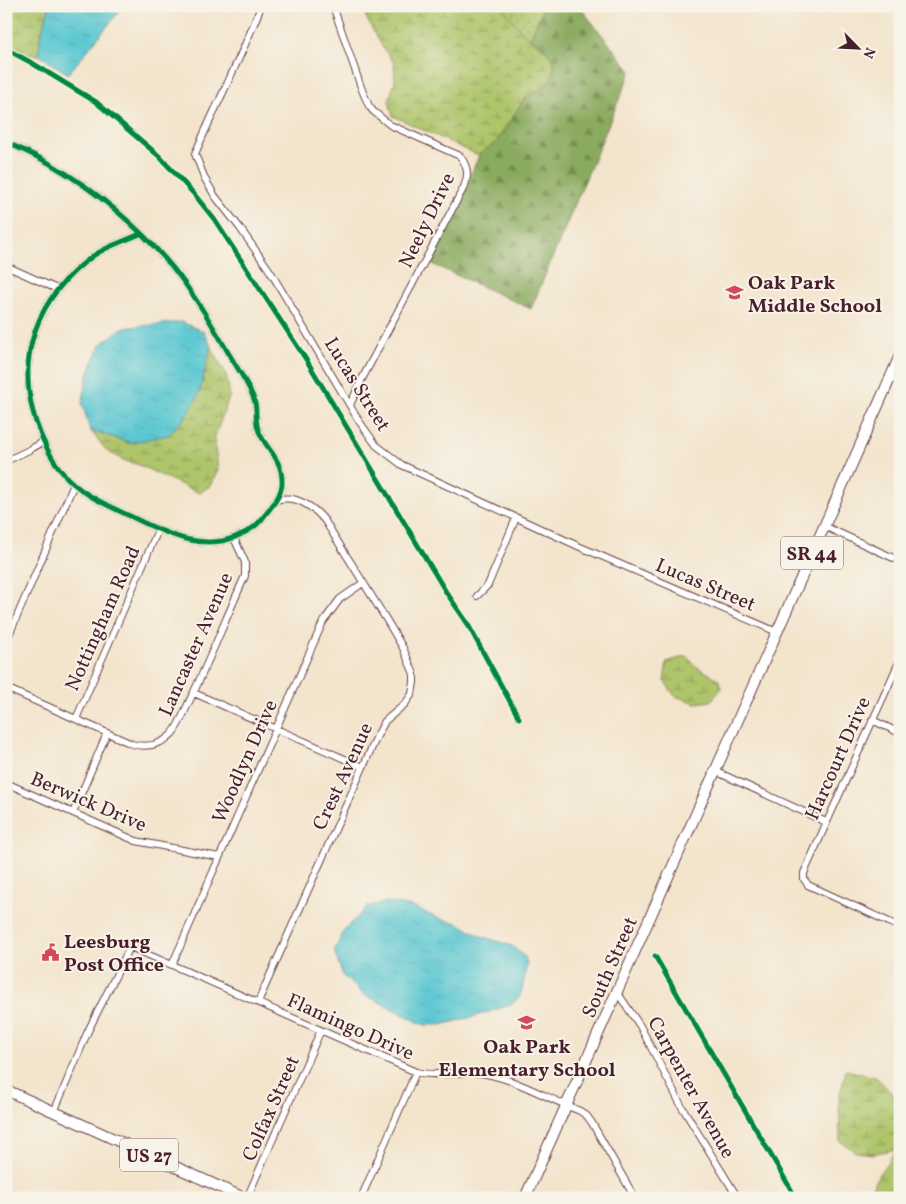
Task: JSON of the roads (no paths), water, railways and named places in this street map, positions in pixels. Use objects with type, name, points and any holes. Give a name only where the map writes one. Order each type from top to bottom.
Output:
[{"type":"main road","name":"SR 44","points":[[777,632],[900,356]]},
{"type":"main road","name":"South Street","points":[[525,1198],[777,632]]},
{"type":"main road","name":"US 27","points":[[6,1090],[246,1198]]},
{"type":"street","name":"Lucas Street","points":[[261,6],[195,154],[205,179],[215,196],[270,271],[376,445],[396,462],[516,518],[777,632]]},
{"type":"street","name":"Neely Drive","points":[[333,6],[362,90],[373,112],[390,125],[460,156],[468,174],[464,187],[362,378],[350,405]]},
{"type":"street","points":[[6,142],[54,166],[79,182],[118,213],[140,234],[174,270],[202,309],[253,397],[258,430],[276,457],[281,472],[281,490],[277,500],[262,520],[254,527],[234,538],[214,542],[189,540],[158,530],[85,494],[63,472],[43,442],[30,404],[29,353],[36,327],[57,289],[93,256],[140,234]]},
{"type":"street","points":[[6,266],[57,289]]},
{"type":"street","points":[[6,461],[43,442]]},
{"type":"street","points":[[6,642],[74,484]]},
{"type":"street","name":"Crest Avenue","points":[[258,1002],[385,721],[405,704],[412,694],[414,682],[411,666],[403,648],[318,512],[301,502],[289,498],[277,500]]},
{"type":"street","points":[[477,596],[488,585],[516,518]]},
{"type":"street","points":[[824,526],[900,561]]},
{"type":"street","name":"Nottingham Road","points":[[76,719],[158,530]]},
{"type":"street","name":"Lancaster Avenue","points":[[6,688],[140,746],[159,743],[173,733],[194,693],[245,576],[245,562],[234,538]]},
{"type":"street","name":"Woodlyn Drive","points":[[172,964],[323,622],[335,604],[363,583]]},
{"type":"street","name":"Harcourt Drive","points":[[900,660],[826,822],[804,879],[808,885],[900,927]]},
{"type":"street","points":[[194,693],[363,767]]},
{"type":"street","points":[[872,720],[900,733]]},
{"type":"street","points":[[72,813],[107,733]]},
{"type":"street","points":[[715,771],[826,822]]},
{"type":"street","name":"Berwick Drive","points":[[6,784],[136,841],[219,857]]},
{"type":"street","name":"Flamingo Drive","points":[[54,1112],[88,1031],[130,947],[416,1072],[431,1075],[476,1072],[487,1074],[528,1088],[587,1116],[635,1198]]},
{"type":"street","name":"Carpenter Avenue","points":[[617,992],[640,1026],[682,1107],[738,1198]]},
{"type":"street","name":"Colfax Street","points":[[246,1198],[321,1030]]},
{"type":"street","points":[[361,1198],[416,1072]]},
{"type":"water","points":[[50,6],[117,7],[118,13],[68,74],[39,55],[40,38]]},
{"type":"water","points":[[182,322],[204,332],[211,346],[200,392],[185,418],[168,435],[131,443],[90,430],[82,403],[88,374],[100,345],[122,328]]},
{"type":"water","points":[[386,902],[413,907],[437,918],[458,923],[481,936],[512,946],[525,957],[527,964],[519,998],[508,1006],[472,1017],[441,1025],[426,1025],[363,994],[343,976],[334,951],[345,929],[367,907]]},
{"type":"place","name":"Oak Park Middle School","points":[[734,293]]},
{"type":"place","name":"Leesburg Post Office","points":[[50,953]]},
{"type":"place","name":"Oak Park Elementary School","points":[[527,1022]]}]
